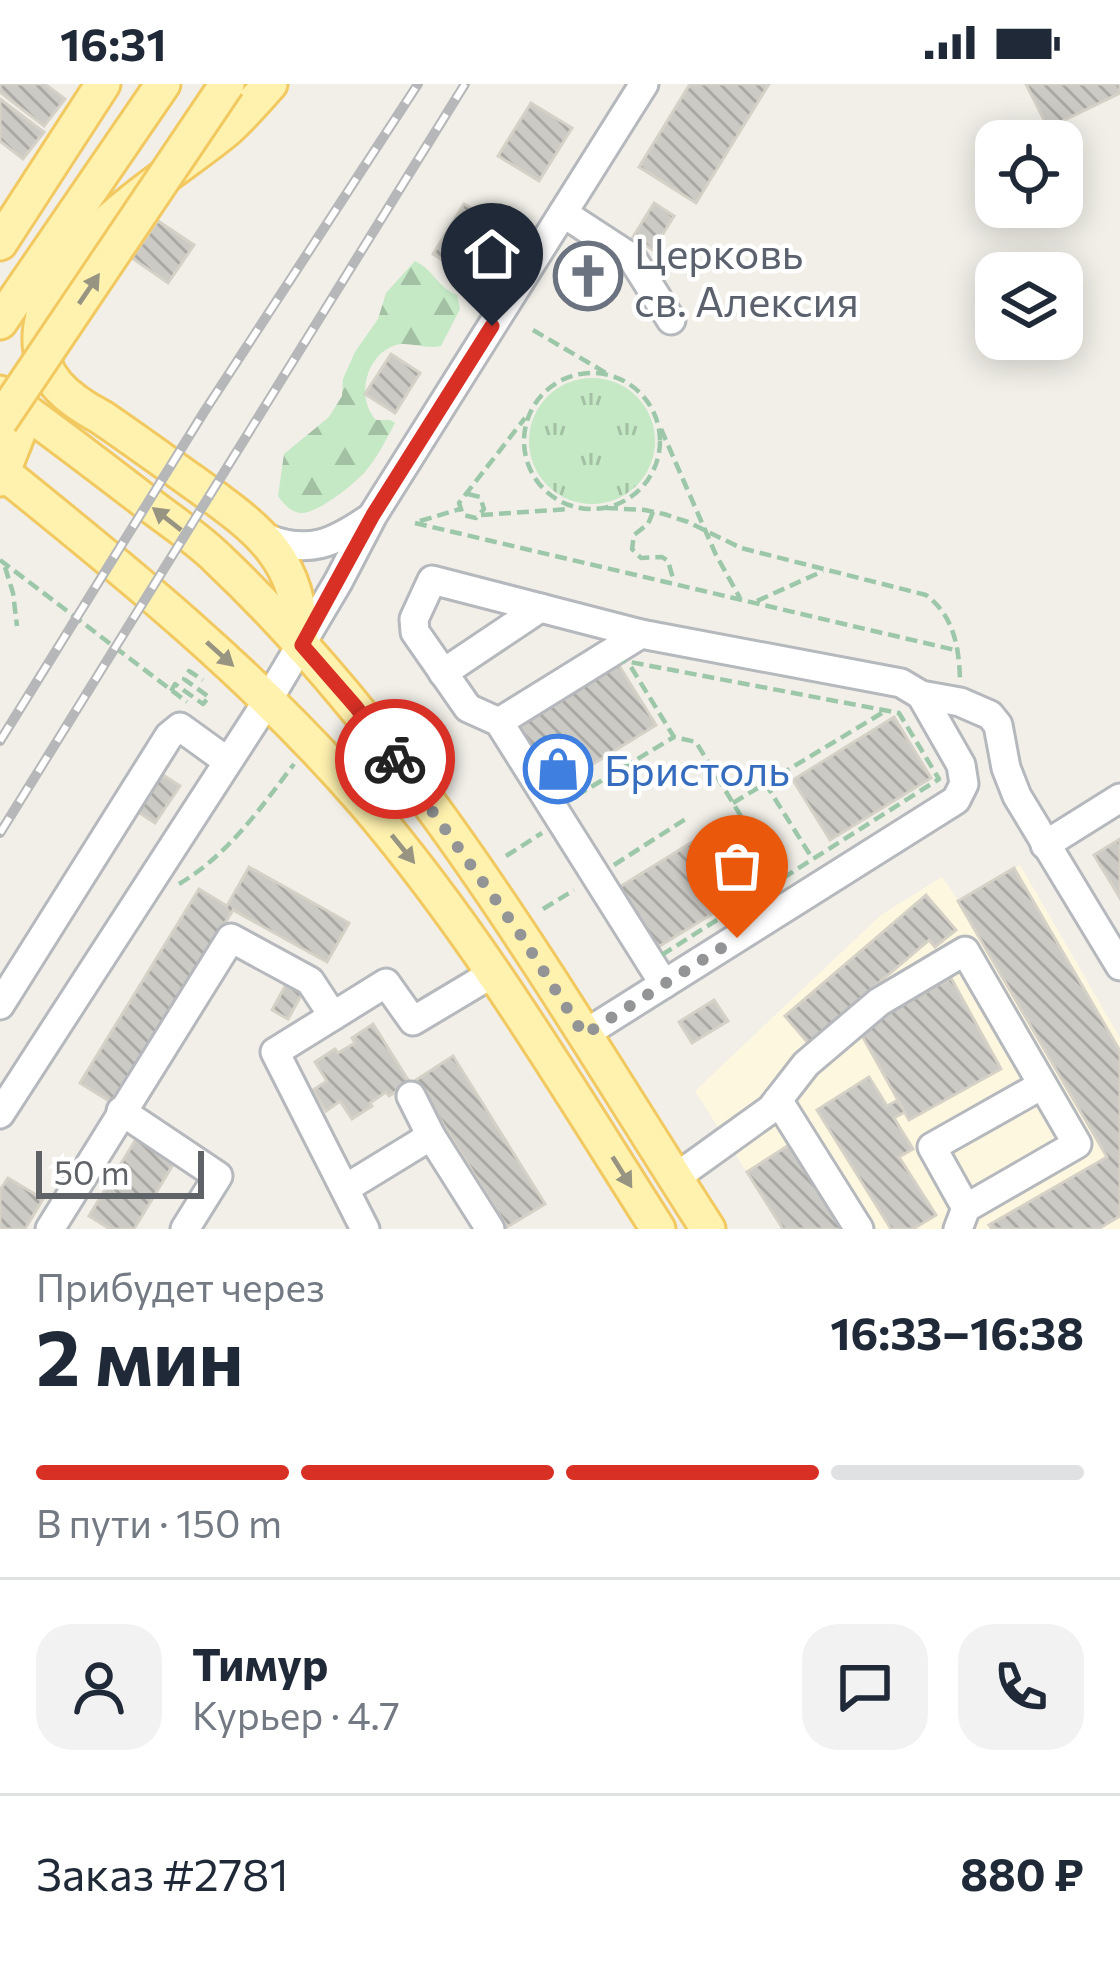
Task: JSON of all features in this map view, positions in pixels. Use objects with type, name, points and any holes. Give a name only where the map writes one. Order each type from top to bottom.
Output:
[{"type":"main road","points":[[0,244],[103,84]]},
{"type":"main road","points":[[0,322],[163,84]]},
{"type":"main road","points":[[6,407],[227,84]]},
{"type":"main road","points":[[270,84],[229,128],[98,231],[71,259],[41,316],[41,359],[46,374],[77,404],[101,416],[266,538],[298,602],[302,645]]},
{"type":"main road","points":[[6,407],[21,426],[1,475],[170,610],[268,700],[362,800],[495,972],[658,1229]]},
{"type":"main road","points":[[6,407],[216,556],[302,645],[363,717],[520,934],[708,1229]]},
{"type":"street","points":[[0,1114],[268,700],[373,515],[644,84]]},
{"type":"street","points":[[563,213],[632,258],[671,320]]},
{"type":"street","points":[[0,375],[77,404]]},
{"type":"street","points":[[266,538],[301,548],[346,535],[373,515]]},
{"type":"street","points":[[664,984],[565,813],[499,722],[468,708],[416,632],[413,619],[432,580],[641,634],[902,683],[921,695],[960,702],[990,715],[998,725],[1012,782],[1120,965]]},
{"type":"street","points":[[443,673],[540,608]]},
{"type":"street","points":[[499,722],[641,634]]},
{"type":"street","points":[[584,1035],[956,800],[964,784],[961,765],[921,695]]},
{"type":"street","points":[[0,1005],[169,736],[180,727],[227,761]]},
{"type":"street","points":[[1045,844],[1120,798]]},
{"type":"street","points":[[50,1229],[231,938],[310,981],[333,1016]]},
{"type":"street","points":[[676,1178],[772,1109],[806,1064],[879,1002],[965,952],[1077,1144],[962,1219],[932,1147],[1042,1085]]},
{"type":"street","points":[[364,1229],[275,1052],[386,983],[413,1021],[495,972]]},
{"type":"street","points":[[411,1096],[490,1229]]},
{"type":"street","points":[[778,1100],[859,1229]]},
{"type":"street","points":[[122,1111],[218,1176],[185,1229]]},
{"type":"street","points":[[346,1188],[431,1136]]},
{"type":"path","points":[[533,330],[635,388],[654,413],[728,579],[742,600]]},
{"type":"path","points":[[460,509],[462,498],[550,387],[592,373],[608,375]]},
{"type":"path","points":[[531,410],[523,440],[529,470],[548,494],[575,508]]},
{"type":"path","points":[[606,508],[633,496],[653,472],[660,442],[654,413]]},
{"type":"path","points":[[468,494],[480,497],[481,515]]},
{"type":"path","points":[[460,509],[469,518],[575,508],[653,512],[741,548],[926,595],[947,617],[959,651],[960,702]]},
{"type":"path","points":[[460,509],[415,523],[959,651]]},
{"type":"path","points":[[653,512],[634,536],[632,549],[641,558],[668,561],[674,584]]},
{"type":"path","points":[[2,561],[13,593],[16,626]]},
{"type":"path","points":[[2,561],[183,699]]},
{"type":"path","points":[[752,602],[826,569]]},
{"type":"path","points":[[939,779],[899,713],[614,659],[510,723],[657,958],[939,779],[949,744]]},
{"type":"path","points":[[628,662],[674,736],[696,742],[779,879]]},
{"type":"path","points":[[171,691],[176,684],[203,704],[208,697],[184,679],[189,670],[217,690]]},
{"type":"path","points":[[733,802],[885,711]]},
{"type":"path","points":[[506,856],[674,736]]},
{"type":"path","points":[[179,884],[236,840],[294,764]]},
{"type":"path","points":[[765,783],[812,858]]},
{"type":"path","points":[[607,870],[687,818]]},
{"type":"shaded area","points":[[1020,865],[1120,1038],[1120,1229],[783,1229],[695,1091],[881,915],[942,877],[959,901]]},
{"type":"green space","points":[[415,261],[457,295],[460,309],[441,346],[398,344],[376,359],[366,379],[366,401],[376,420],[395,423],[388,436],[365,472],[344,491],[316,509],[294,511],[278,496],[284,454],[329,417],[386,293]]},
{"type":"green space","points":[[592,378],[616,383],[636,397],[650,417],[655,441],[650,465],[636,485],[616,499],[592,504],[568,499],[548,485],[534,465],[529,441],[534,417],[548,397],[568,383]]},
{"type":"building","points":[[0,84],[45,84],[65,99],[44,126],[0,92]]},
{"type":"building","points":[[690,84],[769,84],[696,203],[639,167]]},
{"type":"building","points":[[1026,84],[1120,84],[1120,93],[1064,120],[1044,120]]},
{"type":"building","points":[[0,99],[44,132],[23,159],[0,141]]},
{"type":"building","points":[[531,103],[572,128],[539,181],[498,156]]},
{"type":"building","points":[[654,203],[674,216],[653,250],[633,237]]},
{"type":"building","points":[[464,204],[509,232],[478,283],[433,254]]},
{"type":"building","points":[[158,221],[194,245],[168,283],[132,258]]},
{"type":"building","name":"Церковь св. Алексия","points":[[596,249],[609,258],[608,265],[587,299],[577,304],[568,287]]},
{"type":"building","points":[[391,354],[420,373],[395,413],[365,394]]},
{"type":"building","points":[[618,664],[656,725],[556,787],[518,726]]},
{"type":"building","points":[[894,717],[931,778],[830,840],[793,780]]},
{"type":"building","points":[[157,771],[180,786],[155,823],[132,808]]},
{"type":"building","points":[[718,826],[756,887],[655,949],[618,888]]},
{"type":"building","points":[[1120,839],[1120,898],[1094,855]]},
{"type":"building","points":[[249,867],[349,923],[327,962],[233,910],[114,1104],[80,1083],[199,889],[227,906]]},
{"type":"building","points":[[1014,868],[1120,1051],[1120,1216],[1098,1229],[992,1229],[989,1225],[1107,1157],[958,901]]},
{"type":"building","points":[[926,895],[956,930],[935,947],[929,940],[808,1043],[785,1016]]},
{"type":"building","points":[[951,978],[1001,1069],[909,1120],[859,1030]]},
{"type":"building","points":[[288,981],[304,990],[288,1019],[272,1010]]},
{"type":"building","points":[[714,1000],[728,1021],[692,1043],[679,1022]]},
{"type":"building","points":[[373,1024],[410,1083],[389,1096],[386,1092],[352,1119],[340,1101],[326,1111],[313,1090],[327,1081],[315,1062],[355,1043],[352,1038]]},
{"type":"building","points":[[453,1056],[545,1204],[507,1227],[416,1080]]},
{"type":"building","points":[[869,1077],[887,1106],[898,1100],[905,1112],[894,1118],[913,1149],[899,1157],[936,1215],[913,1229],[891,1229],[817,1110]]},
{"type":"building","points":[[136,1139],[174,1163],[134,1229],[110,1229],[89,1216]]},
{"type":"building","points":[[792,1143],[846,1229],[783,1229],[747,1172]]},
{"type":"building","points":[[8,1178],[43,1199],[25,1229],[0,1229],[0,1190]]},
{"type":"railway","points":[[0,741],[204,412],[418,84]]},
{"type":"railway","points":[[0,833],[465,84]]},
{"type":"way so far","points":[[395,759],[520,934],[584,1035],[737,938]]},
{"type":"place","name":"Церковь св. Алексия","points":[[588,276]]},
{"type":"place","name":"Бристоль","points":[[558,769]]},
{"type":"route","points":[[395,759],[302,645],[373,515],[492,326]]}]
